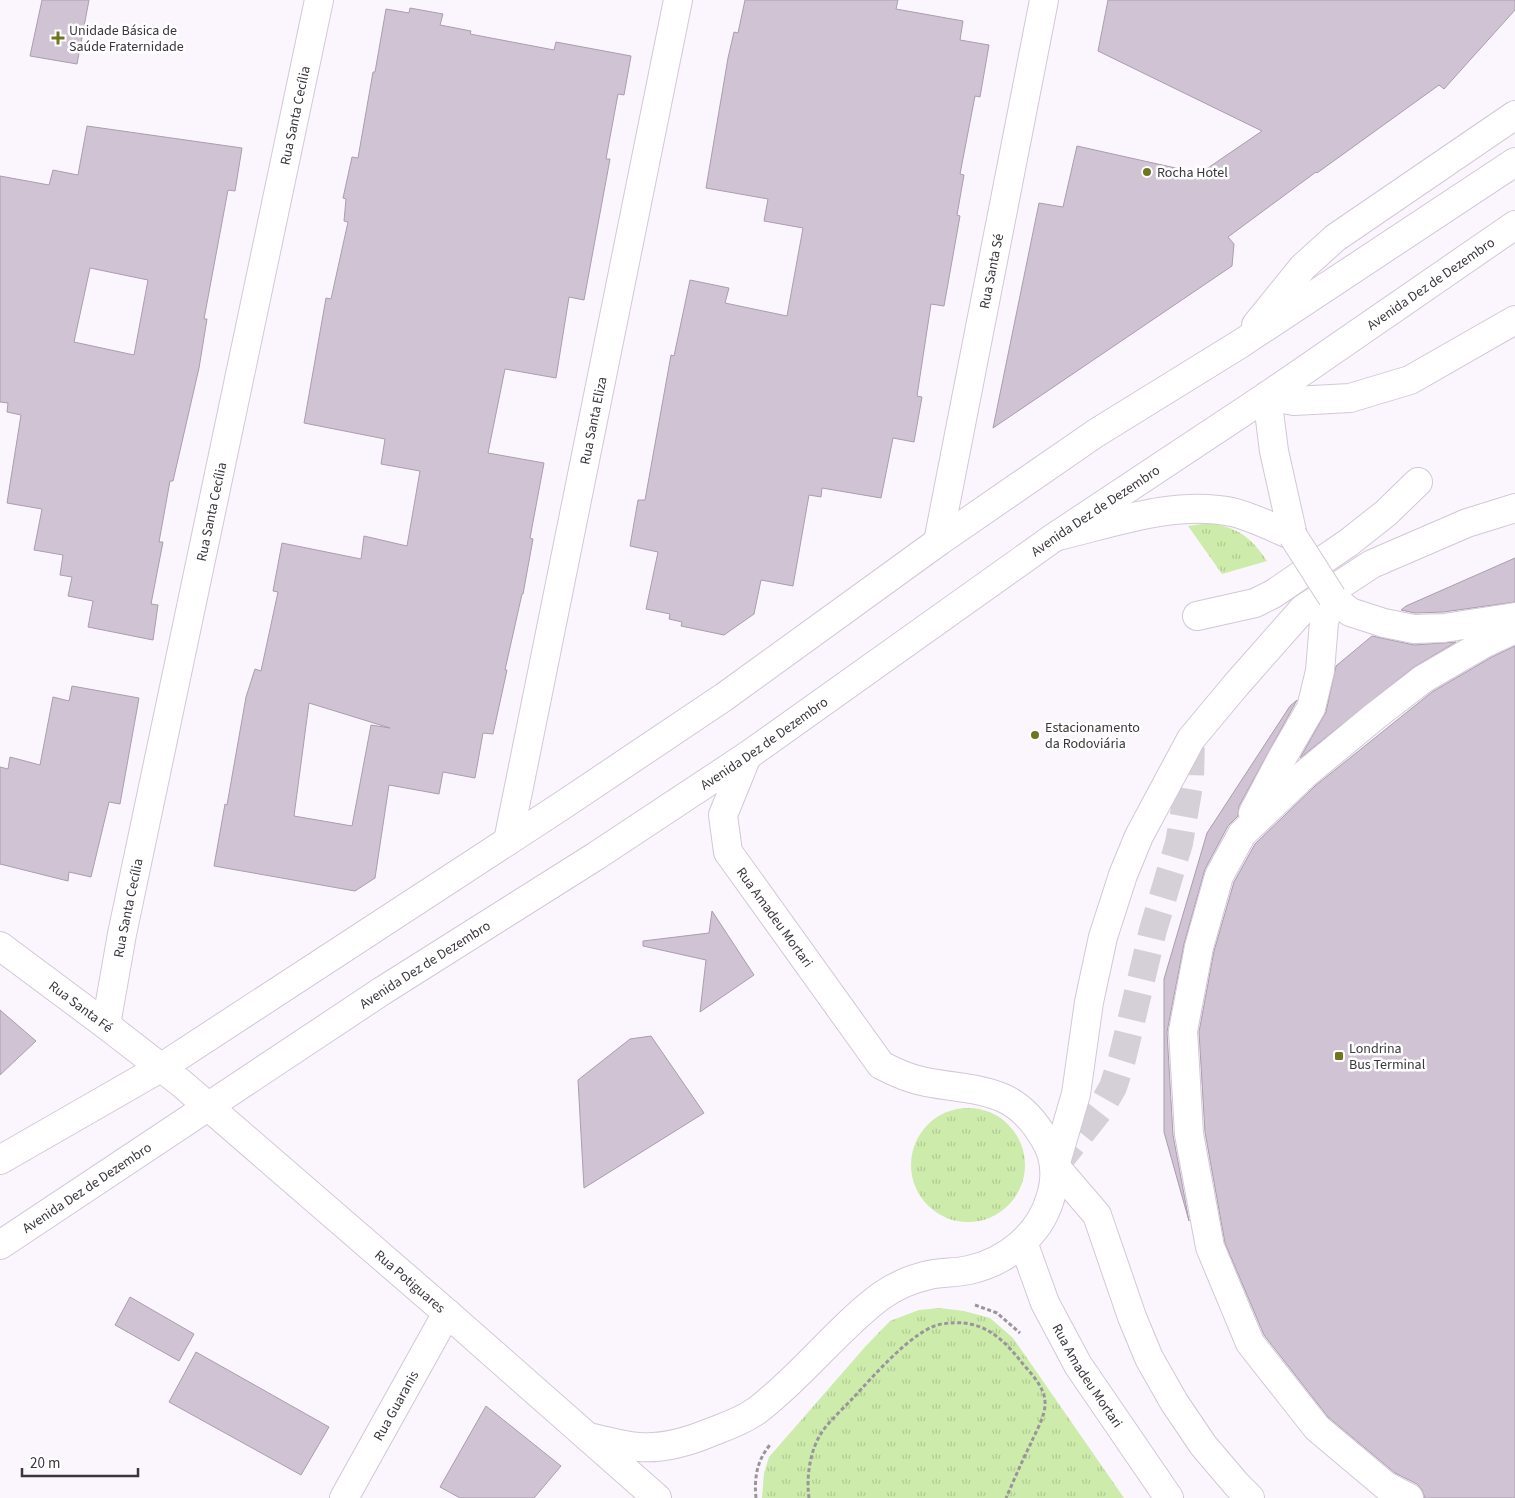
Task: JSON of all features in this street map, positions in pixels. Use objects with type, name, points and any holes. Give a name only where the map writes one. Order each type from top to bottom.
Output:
[{"type":"main road","name":"Rua Santa Cecília","points":[[106,1025],[122,934],[319,0]]},
{"type":"main road","name":"Rua Santa Eliza","points":[[508,840],[676,0]]},
{"type":"main road","name":"Rua Santa Sé","points":[[938,542],[1044,0]]},
{"type":"main road","points":[[1240,344],[1302,267],[1335,238],[1515,115]]},
{"type":"main road","points":[[0,1160],[162,1067],[508,840],[724,697],[938,542],[1096,433],[1240,344],[1515,162]]},
{"type":"main road","name":"Avenida Dez de Dezembro","points":[[0,1245],[382,991],[596,856],[747,756],[1056,536],[1267,396],[1515,225]]},
{"type":"main road","points":[[1515,320],[1410,380],[1350,398],[1294,401],[1267,396],[1274,451],[1293,536],[1332,597],[1350,612],[1384,623],[1414,629],[1444,628],[1515,617]]},
{"type":"main road","points":[[1197,616],[1255,603],[1273,594],[1348,543],[1386,512],[1418,482]]},
{"type":"main road","points":[[588,1437],[638,1447],[664,1446],[693,1440],[727,1426],[753,1414],[787,1386],[852,1322],[881,1297],[900,1284],[928,1275],[970,1270],[999,1258],[1023,1242],[1034,1230],[1048,1207],[1054,1186],[1055,1166],[1076,1094],[1089,1002],[1104,937],[1123,876],[1139,836],[1191,739],[1303,609],[1372,564],[1467,522],[1515,508]]},
{"type":"main road","points":[[1056,536],[1172,509],[1204,509],[1233,512],[1293,536]]},
{"type":"main road","points":[[1332,597],[1324,622],[1320,671],[1312,708],[1282,758],[1219,876],[1199,947],[1183,1031],[1190,1134],[1210,1247],[1250,1344],[1316,1428],[1386,1486],[1409,1498]]},
{"type":"main road","points":[[1242,834],[1305,774],[1424,679],[1477,647],[1515,629]]},
{"type":"main road","name":"Rua Amadeu Mortari","points":[[747,756],[723,815],[728,852],[882,1065],[903,1076],[927,1082],[986,1091],[1009,1100],[1030,1117],[1045,1139],[1055,1166]]},
{"type":"main road","name":"Rua Santa Fé","points":[[0,946],[162,1067]]},
{"type":"main road","name":"Rua Potiguares","points":[[162,1067],[447,1313],[657,1498]]},
{"type":"main road","points":[[1055,1166],[1096,1215],[1132,1317],[1149,1358],[1174,1402],[1203,1445],[1250,1498]]},
{"type":"main road","name":"Rua Amadeu Mortari","points":[[1023,1242],[1045,1303],[1078,1365],[1169,1498]]},
{"type":"main road","name":"Rua Guaranis","points":[[344,1498],[447,1313]]},
{"type":"path","points":[[966,1302],[998,1313],[1020,1333]]},
{"type":"path","points":[[809,1498],[809,1471],[814,1451],[822,1432],[828,1425],[906,1344],[927,1329],[941,1324],[961,1323],[978,1325],[993,1332],[1007,1343],[1038,1382],[1045,1396],[1045,1406],[1040,1423],[1006,1498]]},
{"type":"path","points":[[756,1498],[754,1486],[758,1467],[763,1453],[776,1439]]},
{"type":"green space","points":[[1208,523],[1235,530],[1249,539],[1267,561],[1222,574],[1188,526]]},
{"type":"green space","points":[[968,1108],[990,1112],[1000,1117],[1016,1133],[1021,1143],[1025,1165],[1021,1187],[1016,1197],[1000,1213],[990,1218],[968,1222],[946,1218],[936,1213],[920,1197],[915,1187],[911,1165],[915,1143],[920,1133],[936,1117],[946,1112]]},
{"type":"green space","points":[[940,1308],[964,1311],[990,1318],[1013,1338],[1124,1498],[762,1498],[764,1473],[769,1457],[865,1347],[890,1321],[919,1310]]},
{"type":"building","name":"Unidade Básica de Saúde Fraternidade","points":[[42,0],[89,0],[77,64],[30,56]]},
{"type":"building","points":[[745,0],[898,0],[896,9],[963,21],[960,40],[989,45],[980,97],[975,96],[960,174],[964,175],[957,215],[960,216],[944,306],[931,304],[917,396],[922,397],[914,442],[893,438],[881,498],[822,488],[821,497],[809,495],[793,586],[761,580],[754,614],[724,635],[681,626],[682,622],[669,619],[670,614],[646,609],[658,552],[630,546],[638,500],[645,500],[671,355],[674,356],[690,280],[729,288],[725,303],[787,316],[803,228],[764,221],[768,199],[706,188],[728,58],[734,32],[738,33]]},
{"type":"building","points":[[1108,0],[1515,0],[1515,10],[1444,89],[1439,85],[1228,237],[1234,244],[1232,266],[993,428],[1039,203],[1063,207],[1077,146],[1189,171],[1202,172],[1262,131],[1098,51]]},
{"type":"building","points":[[410,8],[443,14],[440,25],[471,31],[470,34],[554,50],[556,42],[631,56],[624,95],[618,94],[606,159],[610,159],[584,300],[569,297],[556,378],[505,369],[488,453],[544,463],[530,538],[533,539],[523,594],[505,670],[507,670],[493,734],[483,733],[475,778],[443,772],[439,794],[389,785],[375,878],[355,891],[214,866],[246,697],[255,669],[261,671],[278,592],[273,591],[282,543],[361,559],[364,536],[407,546],[420,471],[381,464],[385,439],[304,423],[326,298],[331,299],[348,222],[344,221],[346,199],[343,198],[352,157],[358,158],[386,9],[409,13]],"holes":[[[309,703],[390,728],[371,725],[352,826],[294,816]]]},
{"type":"building","points":[[87,126],[242,148],[235,191],[228,190],[204,319],[207,319],[199,368],[173,481],[170,481],[159,542],[163,542],[151,604],[158,605],[153,640],[88,627],[93,601],[68,596],[72,577],[60,575],[63,555],[34,550],[42,509],[7,503],[21,415],[7,412],[8,403],[0,402],[0,176],[49,185],[53,170],[78,175]],"holes":[[[90,268],[148,280],[134,355],[74,342]]]},
{"type":"building","points":[[1515,558],[1515,602],[1443,612],[1415,613],[1401,610],[1406,606]]},
{"type":"building","points":[[1372,636],[1414,645],[1456,642],[1414,667],[1300,758],[1326,712],[1336,666]]},
{"type":"building","name":"Londrina Bus Terminal","points":[[1515,646],[1515,1498],[1425,1498],[1417,1484],[1395,1473],[1328,1417],[1264,1335],[1225,1243],[1205,1132],[1199,1032],[1214,951],[1234,882],[1255,844],[1315,786],[1432,692],[1492,657]]},
{"type":"building","points":[[72,686],[139,698],[120,804],[109,802],[91,877],[69,872],[68,881],[0,864],[0,767],[8,769],[10,757],[40,765],[53,697],[69,701]]},
{"type":"building","points":[[1297,700],[1239,806],[1238,816],[1228,826],[1205,869],[1184,944],[1167,1032],[1173,1135],[1189,1221],[1164,1132],[1164,979],[1207,833],[1290,706]]},
{"type":"building","points":[[712,911],[754,975],[700,1012],[706,960],[643,946],[643,941],[709,933]]},
{"type":"building","points":[[0,1010],[36,1041],[0,1075]]},
{"type":"building","points":[[651,1036],[704,1113],[584,1188],[578,1080],[630,1039]]},
{"type":"building","points":[[130,1297],[194,1334],[179,1361],[115,1325]]},
{"type":"building","points":[[196,1352],[329,1427],[301,1475],[169,1402]]},
{"type":"building","points":[[486,1406],[561,1466],[534,1498],[460,1498],[440,1487]]},
{"type":"tunnel","points":[[1055,1166],[1101,1108],[1113,1087],[1122,1059],[1153,930],[1179,843],[1190,780],[1191,739]]},
{"type":"place","name":"Unidade Básica de Saúde Fraternidade","points":[[58,38]]},
{"type":"place","name":"Rocha Hotel","points":[[1147,172]]},
{"type":"place","name":"Estacionamento da Rodoviária","points":[[1035,735]]},
{"type":"place","name":"Londrina Bus Terminal","points":[[1339,1056]]}]
